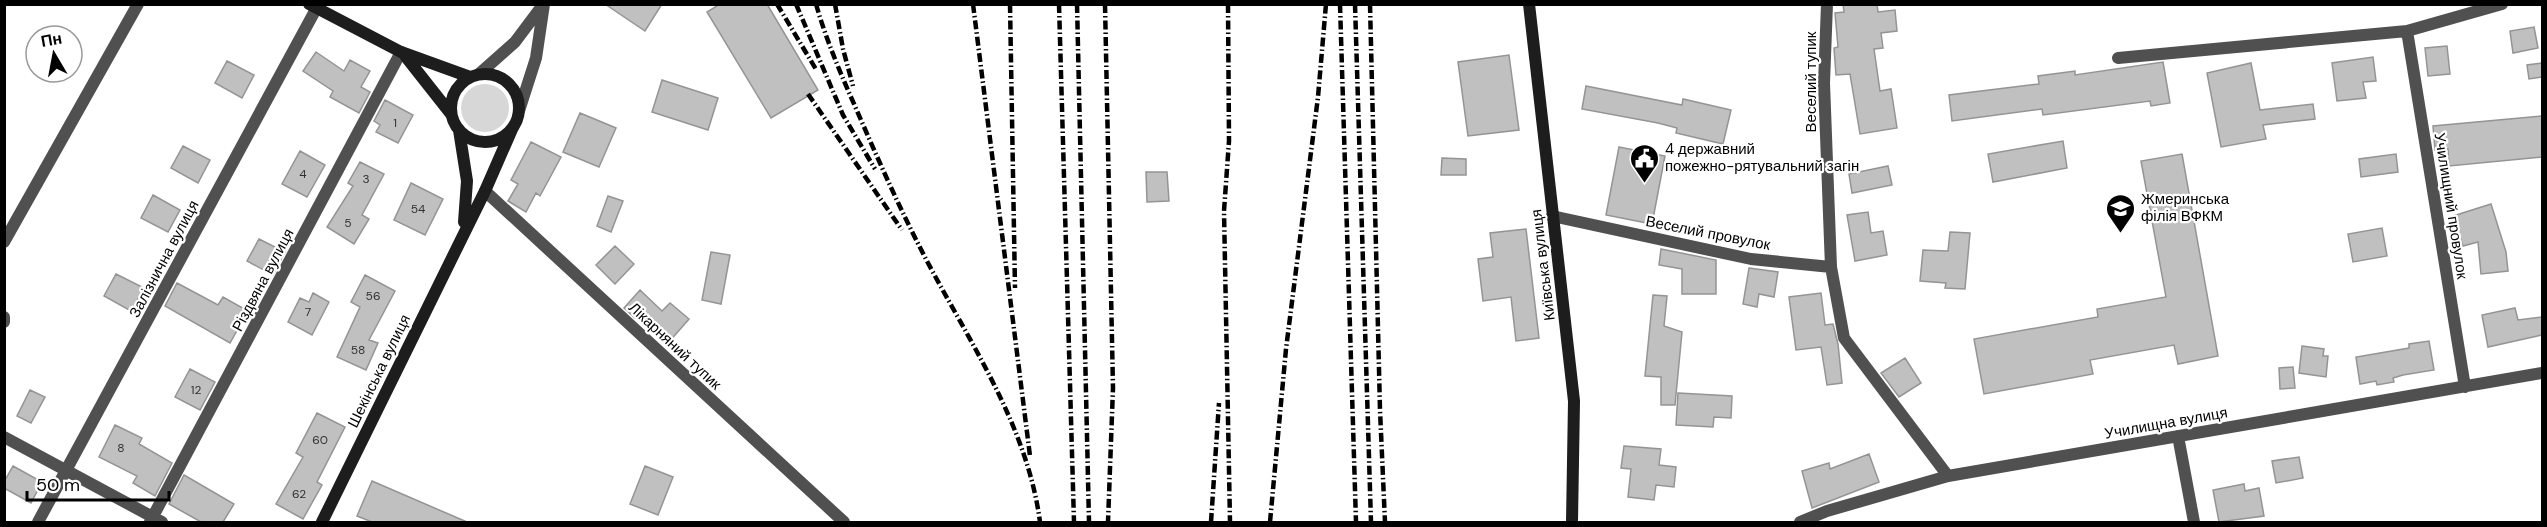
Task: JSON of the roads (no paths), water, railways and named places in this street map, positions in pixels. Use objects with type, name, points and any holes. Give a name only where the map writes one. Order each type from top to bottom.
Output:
[{"type":"main road","name":"Київська вулиця","points":[[1529,4],[1574,401],[1572,522]]},
{"type":"main road","points":[[312,7],[401,52],[474,75],[496,75],[511,86],[516,93],[519,111],[513,127],[499,139],[473,140],[459,130],[451,114],[420,71],[401,52]]},
{"type":"main road","points":[[451,114],[453,96],[457,88],[474,75]]},
{"type":"main road","name":"Шекінська вулиця","points":[[322,522],[485,191],[513,127]]},
{"type":"main road","name":"Шекінська вулиця","points":[[459,130],[467,181],[463,232]]},
{"type":"street","points":[[4,242],[138,4]]},
{"type":"street","points":[[474,75],[515,42],[543,4]]},
{"type":"street","points":[[519,111],[536,58],[543,4]]},
{"type":"street","name":"Веселий тупик","points":[[1827,4],[1824,83],[1832,267]]},
{"type":"street","points":[[2118,58],[2407,31],[2502,4]]},
{"type":"street","name":"Залізнична вулиця","points":[[38,522],[312,7]]},
{"type":"street","name":"Училищний провулок","points":[[2407,31],[2465,387]]},
{"type":"street","name":"Різдвяна вулиця","points":[[155,521],[401,52]]},
{"type":"street","name":"Лікарняний тупик","points":[[485,191],[844,522]]},
{"type":"street","name":"Веселий провулок","points":[[1552,216],[1751,260],[1832,267]]},
{"type":"street","points":[[1832,267],[1844,338],[1948,476]]},
{"type":"street","points":[[4,317],[4,322]]},
{"type":"street","name":"Училищна вулиця","points":[[1800,522],[1827,511],[1948,476],[2542,373]]},
{"type":"street","points":[[2178,436],[2194,522]]},
{"type":"street","points":[[4,437],[155,521]]},
{"type":"railway","points":[[777,4],[817,71]]},
{"type":"railway","points":[[796,4],[843,115],[875,169]]},
{"type":"railway","points":[[816,4],[840,71],[900,207],[984,365],[1013,425],[1034,489],[1040,522]]},
{"type":"railway","points":[[835,4],[843,49],[853,86]]},
{"type":"railway","points":[[973,4],[1030,456]]},
{"type":"railway","points":[[1010,4],[1015,288]]},
{"type":"railway","points":[[1059,4],[1074,522]]},
{"type":"railway","points":[[1077,4],[1089,522]]},
{"type":"railway","points":[[1105,4],[1113,388],[1108,522]]},
{"type":"railway","points":[[1228,4],[1229,141],[1224,211],[1230,522]]},
{"type":"railway","points":[[1270,522],[1286,349],[1318,97],[1326,4]]},
{"type":"railway","points":[[1340,4],[1356,522]]},
{"type":"railway","points":[[1355,4],[1371,522]]},
{"type":"railway","points":[[1370,4],[1385,522]]},
{"type":"railway","points":[[808,94],[902,230]]},
{"type":"railway","points":[[1211,522],[1219,403]]},
{"type":"place","name":"4 державний пожежно-рятувальний загін","points":[[1644,184]]},
{"type":"place","name":"Жмеринська філія ВФКМ","points":[[2120,234]]}]
